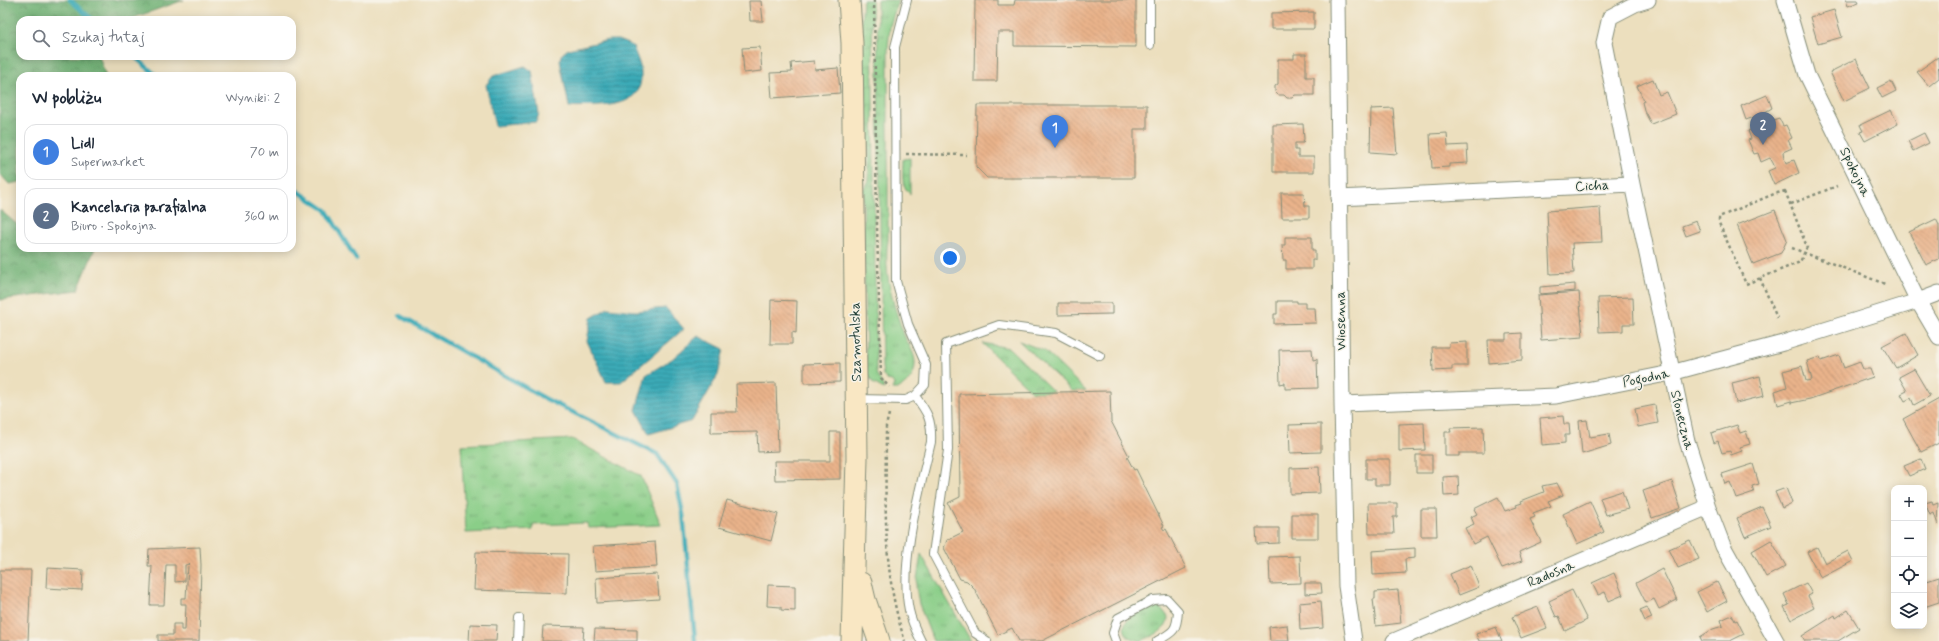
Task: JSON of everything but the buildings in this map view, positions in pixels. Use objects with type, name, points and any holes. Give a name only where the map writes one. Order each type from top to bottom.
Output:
[{"type":"street","name":"Szamotulska","points":[[849,0],[852,43],[856,398],[855,543],[852,641]]},
{"type":"street","name":"Szamotulska","points":[[852,43],[859,0]]},
{"type":"street","name":"Wiosenna","points":[[1337,0],[1342,404],[1346,586],[1354,641]]},
{"type":"street","points":[[1632,184],[1604,43],[1610,17],[1635,4],[1648,0]]},
{"type":"street","name":"Spokojna","points":[[1785,0],[1807,75],[1918,301],[1939,337]]},
{"type":"street","name":"Cicha","points":[[1339,198],[1632,184]]},
{"type":"street","name":"Słoneczna","points":[[1632,184],[1671,373],[1687,441],[1708,507],[1724,546],[1776,641]]},
{"type":"street","name":"Pogodna","points":[[1342,404],[1556,396],[1671,373],[1783,344],[1939,293]]},
{"type":"street","name":"Radosna","points":[[1394,641],[1708,507]]},
{"type":"street","points":[[855,543],[865,600],[879,641]]},
{"type":"lane","points":[[856,398],[906,400],[915,396],[925,385],[926,365],[908,324],[896,281],[895,47],[906,0]]},
{"type":"lane","points":[[1150,0],[1150,45]]},
{"type":"lane","points":[[987,641],[976,634],[933,554],[948,450],[946,344],[999,325],[1056,333],[1100,356]]},
{"type":"lane","points":[[915,396],[928,413],[931,432],[912,527],[906,585],[909,610],[921,641]]},
{"type":"lane","points":[[1116,641],[1113,633],[1118,618],[1153,600],[1167,599],[1178,611],[1177,627],[1170,634],[1157,641]]},
{"type":"lane","points":[[518,641],[519,618]]},
{"type":"path","points":[[874,0],[881,378],[889,387]]},
{"type":"path","points":[[896,154],[968,155]]},
{"type":"path","points":[[1791,204],[1837,186]]},
{"type":"path","points":[[1785,191],[1791,204],[1807,247],[1805,254],[1800,262],[1746,284],[1719,223],[1720,217],[1774,194],[1785,191]]},
{"type":"path","points":[[1792,248],[1885,284]]},
{"type":"path","points":[[1760,278],[1778,318]]},
{"type":"path","points":[[889,414],[886,426],[887,558],[896,613],[905,641]]},
{"type":"green space","points":[[0,0],[184,0],[138,16],[16,16],[16,60],[100,60],[105,72],[16,72],[16,183],[9,184],[0,174]]},
{"type":"green space","points":[[863,0],[872,0],[876,371],[884,389],[873,383],[866,372],[863,190],[869,181],[869,150],[864,144],[861,25]]},
{"type":"green space","points":[[877,0],[898,0],[890,26],[888,48],[887,264],[890,288],[896,312],[904,335],[914,356],[915,368],[910,379],[897,389],[892,389],[894,384],[892,381],[887,380],[883,375],[882,367]]},
{"type":"green space","points":[[910,158],[910,194],[903,182],[903,159]]},
{"type":"green space","points":[[0,210],[16,224],[16,252],[93,252],[78,290],[0,300]]},
{"type":"green space","points":[[1019,341],[1045,351],[1086,391],[1072,391]]},
{"type":"green space","points":[[982,343],[1009,348],[1054,392],[1032,392]]},
{"type":"green space","points":[[572,439],[641,476],[661,525],[588,528],[587,523],[533,525],[533,530],[466,533],[461,445]]},
{"type":"green space","points":[[921,554],[971,641],[933,641],[919,604],[916,586]]},
{"type":"green space","points":[[1153,606],[1162,609],[1168,617],[1162,630],[1141,641],[1128,637],[1125,631],[1127,621],[1136,614]]},
{"type":"water","points":[[609,40],[618,40],[633,46],[641,70],[640,86],[635,94],[627,100],[616,104],[604,106],[569,107],[560,61],[561,55],[568,49]]},
{"type":"water","points":[[525,66],[532,71],[539,114],[536,122],[495,126],[486,85],[493,76]]},
{"type":"water","points":[[608,308],[636,311],[666,308],[684,329],[621,382],[606,382],[587,341],[591,318]]},
{"type":"water","points":[[698,336],[724,349],[718,375],[692,421],[649,434],[636,410],[646,375],[672,359]]},
{"type":"waterway","points":[[70,0],[88,16]]},
{"type":"waterway","points":[[139,60],[152,72]]},
{"type":"waterway","points":[[296,190],[326,210],[356,259]]},
{"type":"waterway","points":[[400,316],[544,398],[657,454],[677,484],[683,514],[695,641]]},
{"type":"place","name":"Kancelaria parafialna","points":[[1763,145]]},
{"type":"place","name":"Lidl","points":[[1055,148]]}]
